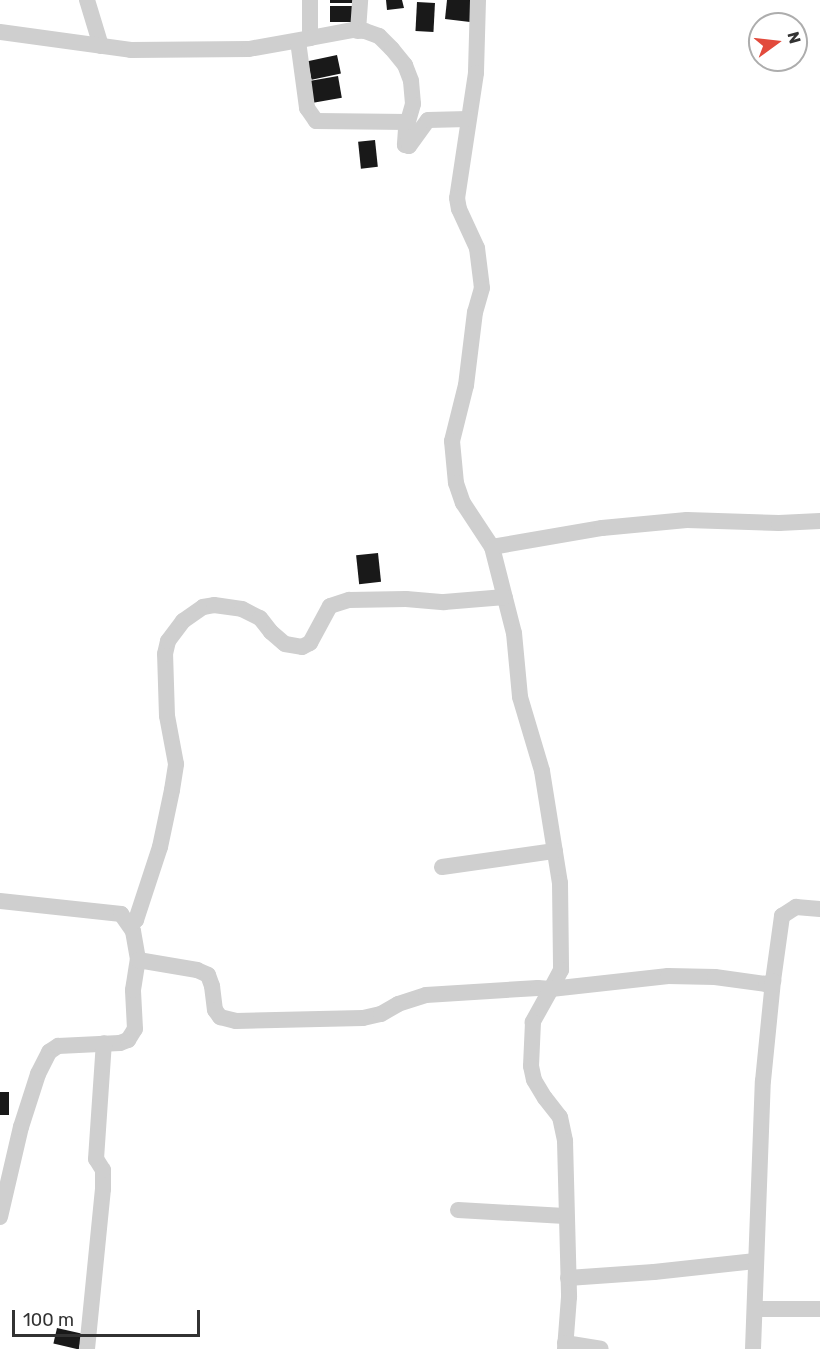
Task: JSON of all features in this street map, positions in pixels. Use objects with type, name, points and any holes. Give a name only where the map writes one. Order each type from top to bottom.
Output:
[{"type":"street","points":[[87,0],[101,46]]},
{"type":"street","points":[[310,0],[304,40],[307,108],[316,121],[408,122]]},
{"type":"street","points":[[358,31],[360,0]]},
{"type":"street","points":[[478,0],[476,73],[457,198],[459,209],[477,248],[483,288],[475,312],[466,385],[452,441],[456,483],[462,503],[492,547],[514,633],[520,697],[542,771],[560,883],[561,970],[532,1022],[531,1066],[534,1080],[545,1098],[556,1109],[564,1127],[568,1278],[565,1346],[601,1349]]},
{"type":"street","points":[[0,32],[130,50],[187,51],[249,49],[358,31],[379,36],[405,66],[411,81],[413,104],[404,141],[407,146],[428,120],[468,120]]},
{"type":"street","points":[[492,547],[602,528],[687,520],[779,523],[820,521]]},
{"type":"street","points":[[130,925],[136,920],[160,847],[172,790],[176,764],[174,741],[167,716],[165,654],[168,640],[183,621],[203,608],[214,605],[242,609],[260,618],[285,644],[302,647],[310,643],[330,606],[349,600],[406,599],[444,602],[505,597]]},
{"type":"street","points":[[442,867],[555,851]]},
{"type":"street","points":[[0,901],[121,914],[130,925],[138,960],[134,990],[135,1029],[128,1040],[58,1046],[49,1052],[38,1074],[21,1127],[0,1217]]},
{"type":"street","points":[[753,1349],[757,1309],[755,1261],[763,1081],[782,916],[796,907],[820,909]]},
{"type":"street","points":[[138,960],[197,970],[208,975],[215,1010],[220,1017],[237,1021],[363,1018],[381,1014],[398,1004],[426,995],[551,989],[668,976],[715,977],[766,984],[773,981]]},
{"type":"street","points":[[87,1349],[103,1189],[103,1170],[96,1159],[104,1043]]},
{"type":"street","points":[[458,1210],[565,1216]]},
{"type":"street","points":[[568,1278],[654,1272],[755,1261]]},
{"type":"street","points":[[757,1309],[820,1309]]},
{"type":"building","points":[[330,0],[356,0],[356,3],[330,3]]},
{"type":"building","points":[[386,0],[402,0],[404,8],[387,10]]},
{"type":"building","points":[[447,0],[473,0],[470,22],[445,19]]},
{"type":"building","points":[[417,2],[435,3],[433,32],[415,31]]},
{"type":"building","points":[[330,6],[354,6],[354,22],[330,22]]},
{"type":"building","points":[[337,55],[341,74],[312,80],[308,61]]},
{"type":"building","points":[[338,76],[342,98],[313,103],[309,81]]},
{"type":"building","points":[[375,140],[378,167],[361,169],[358,142]]},
{"type":"building","points":[[378,553],[381,582],[359,584],[356,555]]},
{"type":"building","points":[[0,1092],[9,1092],[9,1115],[0,1115]]},
{"type":"building","points":[[57,1328],[82,1334],[79,1349],[53,1344]]}]
